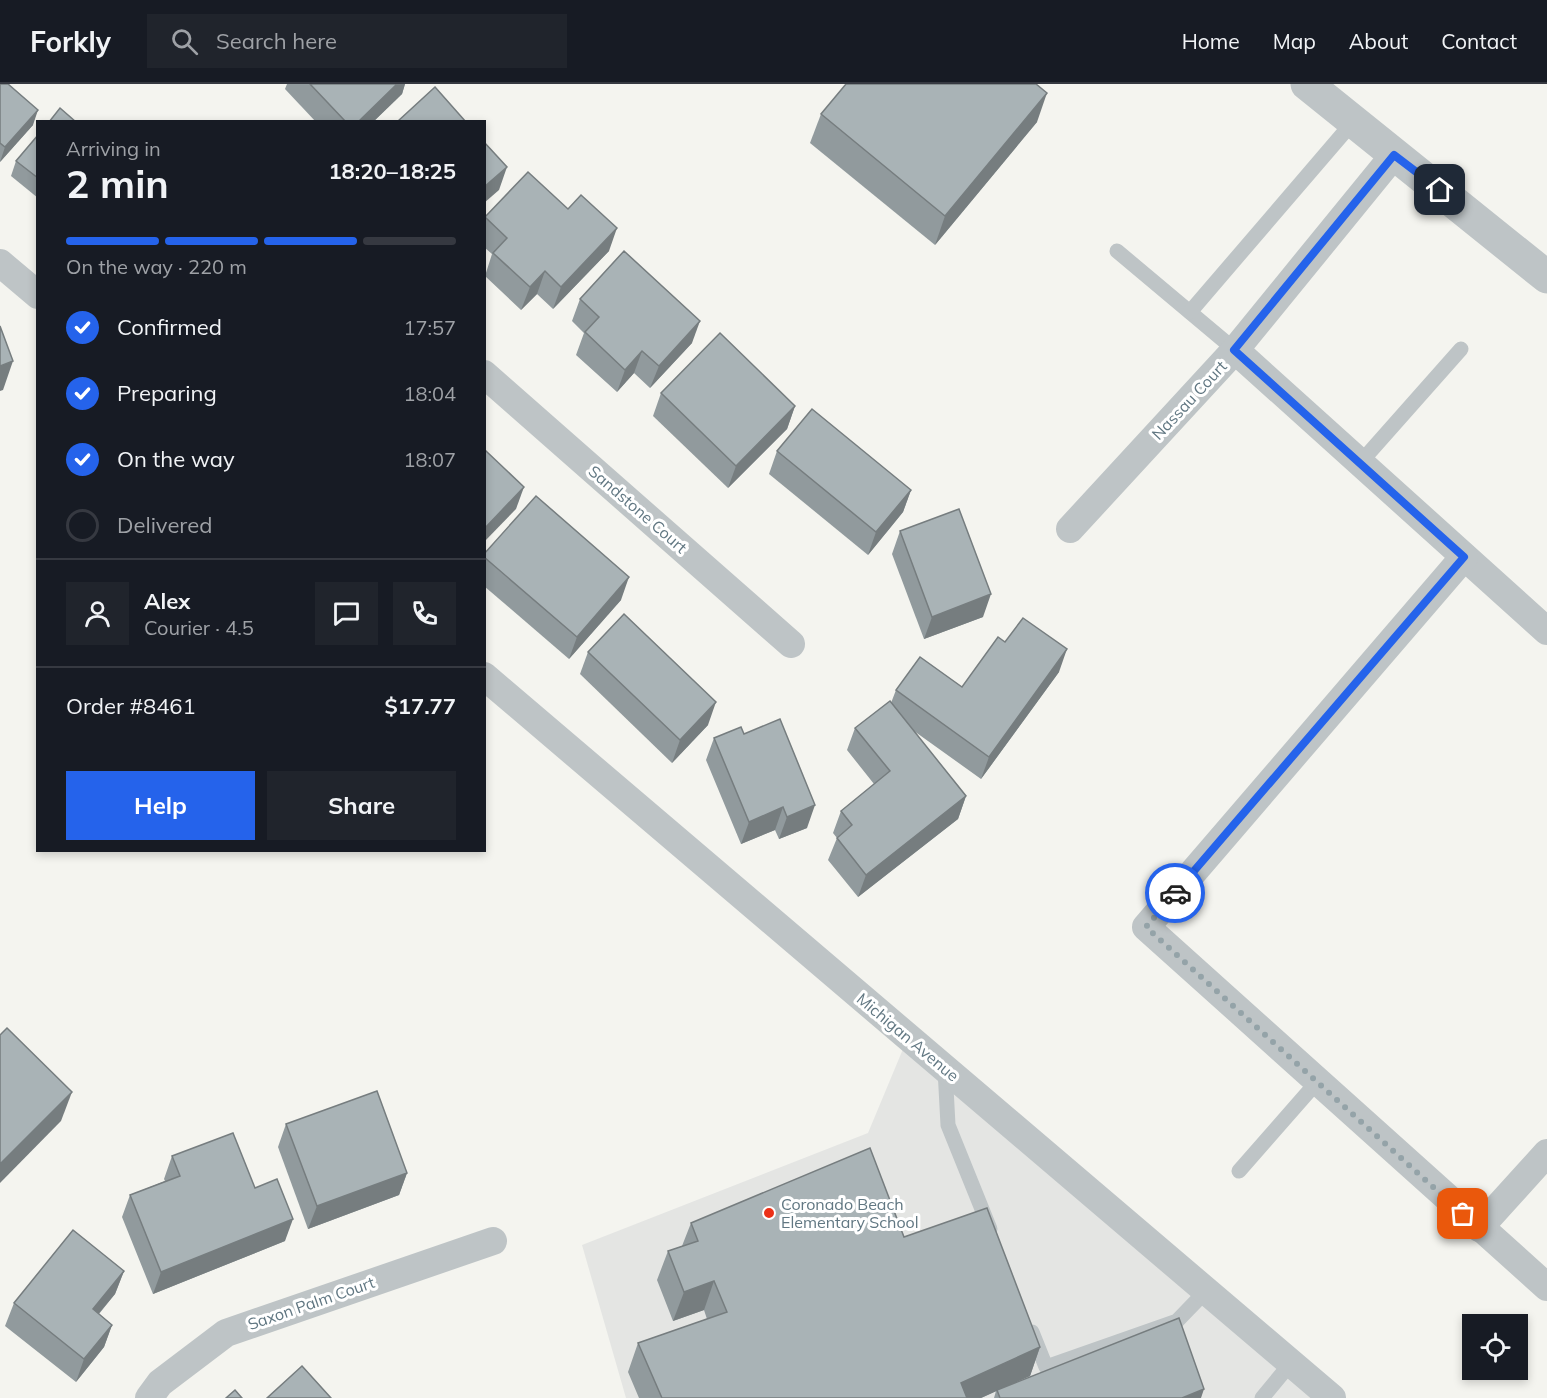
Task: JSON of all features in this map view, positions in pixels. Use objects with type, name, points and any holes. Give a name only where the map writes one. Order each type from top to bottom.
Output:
[{"type":"street","points":[[1313,86],[1353,122],[1547,277]]},
{"type":"street","name":"Nassau Court","points":[[1070,529],[1234,350],[1394,155]]},
{"type":"street","points":[[0,263],[36,293]]},
{"type":"street","points":[[1234,350],[1547,631]]},
{"type":"street","name":"Sandstone Court","points":[[486,376],[791,644]]},
{"type":"street","points":[[1464,557],[1146,927],[1547,1287]]},
{"type":"street","name":"Michigan Avenue","points":[[486,678],[1332,1398]]},
{"type":"street","points":[[1479,1228],[1547,1153]]},
{"type":"street","name":"Saxon Palm Court","points":[[149,1398],[160,1383],[225,1333],[493,1241]]},
{"type":"lane","points":[[1190,312],[1353,122]]},
{"type":"lane","points":[[1118,251],[1234,350]]},
{"type":"lane","points":[[1360,463],[1461,348]]},
{"type":"lane","points":[[945,1069],[948,1125],[994,1239]]},
{"type":"lane","points":[[1239,1172],[1317,1082]]},
{"type":"lane","points":[[1024,1313],[1046,1367],[1177,1321],[1206,1291]]},
{"type":"lane","points":[[1263,1398],[1290,1363]]},
{"type":"shaded area","points":[[908,1037],[1332,1398],[626,1398],[582,1245],[868,1133]]},
{"type":"building","points":[[0,84],[8,84],[38,110],[5,147],[0,143]]},
{"type":"building","points":[[310,84],[397,84],[360,120],[344,120]]},
{"type":"building","points":[[846,84],[1036,84],[1047,93],[945,216],[821,114]]},
{"type":"building","points":[[435,87],[464,120],[399,120]]},
{"type":"building","points":[[60,108],[74,120],[51,120]]},
{"type":"building","points":[[36,137],[36,176],[16,161]]},
{"type":"building","points":[[486,144],[507,167],[486,185]]},
{"type":"building","points":[[528,172],[568,209],[581,195],[617,228],[561,287],[545,271],[530,287],[493,253],[507,238],[486,216]]},
{"type":"building","points":[[624,251],[700,321],[659,366],[642,351],[625,370],[585,332],[599,317],[580,299]]},
{"type":"building","points":[[0,326],[13,361],[0,366]]},
{"type":"building","points":[[720,333],[795,406],[736,466],[661,393]]},
{"type":"building","points":[[812,409],[911,490],[876,532],[777,451]]},
{"type":"building","points":[[486,451],[524,487],[486,527]]},
{"type":"building","points":[[536,496],[629,577],[577,637],[486,559],[486,552]]},
{"type":"building","points":[[959,509],[991,594],[932,617],[900,531]]},
{"type":"building","points":[[624,614],[716,702],[680,740],[588,652]]},
{"type":"building","points":[[1023,618],[1067,649],[989,757],[896,690],[920,657],[962,687],[998,637],[1005,642]]},
{"type":"building","points":[[890,701],[966,796],[866,875],[837,838],[852,825],[841,811],[890,771],[855,728]]},
{"type":"building","points":[[780,719],[815,805],[787,817],[783,807],[749,822],[714,738],[741,727],[744,734]]},
{"type":"building","points":[[7,1028],[72,1092],[0,1164],[0,1035]]},
{"type":"building","points":[[377,1091],[407,1173],[317,1206],[286,1124]]},
{"type":"building","points":[[233,1133],[255,1188],[277,1179],[293,1219],[161,1272],[130,1195],[180,1176],[172,1156]]},
{"type":"building","points":[[870,1148],[904,1237],[987,1208],[1040,1347],[961,1383],[967,1398],[662,1398],[638,1343],[727,1312],[714,1281],[684,1292],[668,1251],[698,1241],[691,1223]]},
{"type":"building","points":[[73,1230],[124,1271],[93,1309],[112,1325],[84,1359],[14,1303]]},
{"type":"building","points":[[1179,1318],[1204,1389],[1182,1398],[1000,1398],[997,1390]]},
{"type":"building","points":[[302,1366],[331,1398],[267,1398]]},
{"type":"building","points":[[235,1390],[242,1398],[226,1398]]},
{"type":"way so far","points":[[1175,893],[1146,927],[1463,1214]]},
{"type":"place","name":"Coronado Beach Elementary School","points":[[769,1213]]},
{"type":"route","points":[[1175,893],[1464,557],[1234,350],[1394,155],[1440,190]]}]
